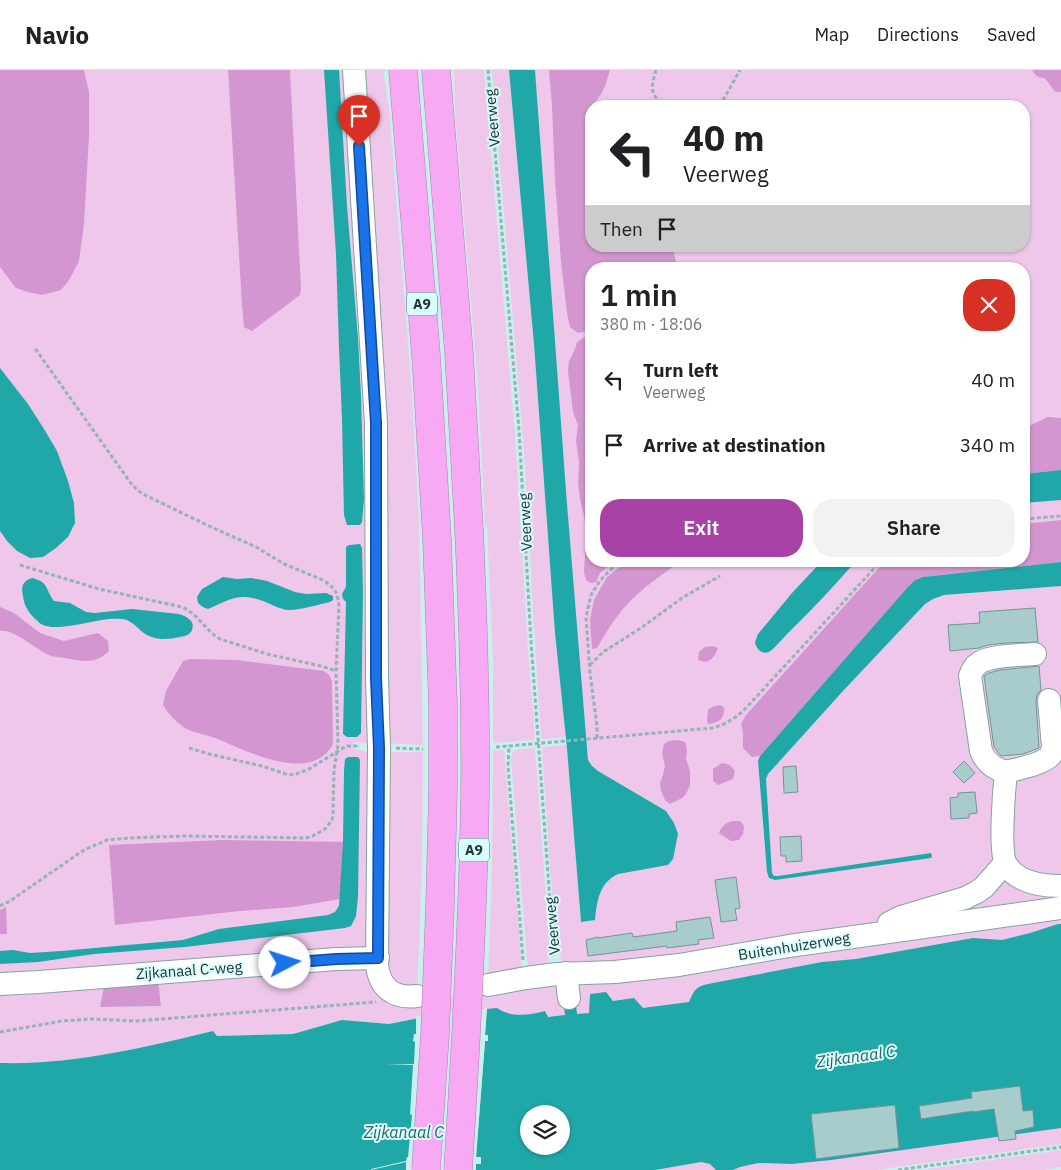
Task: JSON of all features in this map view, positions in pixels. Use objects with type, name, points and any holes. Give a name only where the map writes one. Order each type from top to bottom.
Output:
[{"type":"highway","name":"A9","points":[[403,70],[426,355],[437,539],[443,705],[440,906],[435,1034],[426,1170]]},
{"type":"highway","name":"A9","points":[[436,70],[459,353],[469,530],[474,672],[475,794],[472,927],[458,1170]]},
{"type":"street","points":[[354,70],[376,423],[376,678],[379,748],[378,970],[382,983],[392,993],[408,996]]},
{"type":"street","points":[[1035,654],[1005,656],[981,661],[970,676],[980,752],[993,768],[1006,772],[1046,759],[1052,753],[1049,700]]},
{"type":"street","points":[[1006,772],[1003,843],[1005,863],[1017,876],[1026,881],[1036,884],[1061,886]]},
{"type":"street","points":[[869,935],[901,917],[965,898],[978,892],[1005,863]]},
{"type":"street","name":"Buitenhuizerweg","points":[[526,978],[561,973],[615,972],[679,965],[789,946],[1061,908]]},
{"type":"street","name":"Zijkanaal C-weg","points":[[0,984],[336,959],[378,958]]},
{"type":"street","points":[[561,973],[569,998]]},
{"type":"street","points":[[488,985],[526,978]]},
{"type":"path","name":"Veerweg","points":[[488,70],[519,430],[531,642],[550,905],[561,973]]},
{"type":"path","points":[[656,70],[652,93],[657,100]]},
{"type":"path","points":[[723,100],[740,70]]},
{"type":"path","points":[[0,906],[10,901],[66,861],[86,849],[107,840],[164,836],[306,838],[313,836],[325,829],[332,820],[334,808],[334,770],[338,751],[336,671],[339,606],[334,589],[325,581],[284,564],[256,547],[137,490],[34,346]]},
{"type":"path","points":[[1030,519],[1061,516]]},
{"type":"path","points":[[20,566],[99,589],[182,607],[194,614],[220,640],[336,671]]},
{"type":"path","points":[[597,738],[586,617],[593,591],[600,580],[614,567]]},
{"type":"path","points":[[493,747],[712,728],[732,720],[747,707],[875,567]]},
{"type":"path","points":[[589,666],[603,652],[642,628],[682,598],[720,576]]},
{"type":"path","points":[[189,748],[262,766],[289,775],[309,769],[348,746],[423,749]]},
{"type":"path","points":[[509,746],[508,766],[526,978]]},
{"type":"path","points":[[0,1032],[62,1021],[174,1019],[372,1003],[408,996]]},
{"type":"path","points":[[898,1170],[1061,1147]]},
{"type":"shaded area","points":[[0,70],[347,70],[366,392],[368,743],[354,742],[353,750],[371,753],[366,950],[0,981]]},
{"type":"shaded area","points":[[0,70],[84,70],[89,92],[89,136],[84,224],[79,261],[69,280],[61,290],[42,295],[16,288],[0,267]]},
{"type":"shaded area","points":[[228,70],[290,70],[301,289],[300,295],[252,331],[244,327]]},
{"type":"shaded area","points":[[356,70],[383,70],[389,108],[412,394],[419,520],[423,745],[384,743]]},
{"type":"shaded area","points":[[454,70],[484,70],[515,436],[535,737],[532,740],[493,743],[493,658],[487,526],[485,526],[478,386],[455,112]]},
{"type":"shaded area","points":[[492,70],[509,70],[534,344],[555,633],[566,737],[541,738],[524,452]]},
{"type":"shaded area","points":[[535,70],[1061,70],[1061,562],[1030,565],[1030,262],[585,262],[585,567],[1015,567],[923,577],[908,587],[760,756],[758,761],[765,853],[765,779],[768,774],[925,604],[944,595],[1061,586],[1061,904],[751,949],[565,965],[557,945],[542,748],[567,745],[581,922],[595,920],[600,893],[612,878],[618,874],[673,859],[677,834],[666,811],[598,771],[588,760]]},
{"type":"shaded area","points":[[549,70],[610,70],[603,91],[597,100],[585,100],[585,252],[674,252],[676,262],[585,262],[585,331],[578,333],[570,327],[561,262]]},
{"type":"shaded area","points":[[1032,70],[1061,70],[1061,92],[1056,92],[1044,78],[1037,76]]},
{"type":"shaded area","points":[[585,337],[585,524],[578,483],[579,462],[576,441],[578,425],[573,412],[568,371],[569,361],[577,342]]},
{"type":"shaded area","points":[[1048,417],[1061,418],[1061,470],[1030,473],[1031,425]]},
{"type":"shaded area","points":[[1061,520],[1061,562],[1030,565],[1030,523]]},
{"type":"shaded area","points":[[585,553],[585,567],[608,567],[600,573],[596,582],[591,583],[586,580],[584,572]]},
{"type":"shaded area","points":[[620,567],[673,567],[630,601],[613,621],[597,648],[592,649],[590,620],[594,600],[607,577]]},
{"type":"shaded area","points":[[880,567],[1015,567],[923,577],[915,580],[760,756],[752,757],[743,748],[741,724],[746,715]]},
{"type":"shaded area","points":[[0,607],[14,613],[40,633],[64,641],[98,633],[108,641],[109,651],[99,658],[88,661],[51,656],[18,636],[0,631]]},
{"type":"shaded area","points":[[713,646],[718,648],[711,660],[705,662],[698,660],[699,652],[705,647]]},
{"type":"shaded area","points":[[190,659],[237,660],[324,671],[332,681],[333,744],[323,756],[311,762],[279,762],[187,729],[163,705],[166,691],[183,661]]},
{"type":"shaded area","points":[[721,705],[724,708],[722,717],[718,721],[709,724],[707,722],[708,710],[714,706]]},
{"type":"shaded area","points":[[678,740],[685,742],[687,750],[686,759],[690,771],[690,785],[682,798],[670,804],[665,800],[661,791],[660,783],[665,766],[662,754],[664,744],[669,741]]},
{"type":"shaded area","points":[[534,748],[550,955],[548,965],[528,970],[511,758],[516,750]]},
{"type":"shaded area","points":[[504,750],[522,971],[488,982],[492,871],[493,751]]},
{"type":"shaded area","points":[[384,752],[423,752],[422,872],[417,993],[406,990],[388,976]]},
{"type":"shaded area","points":[[722,763],[730,765],[735,771],[733,779],[718,785],[713,781],[713,769]]},
{"type":"shaded area","points":[[733,821],[740,821],[744,826],[743,834],[739,840],[731,841],[719,833],[724,825]]},
{"type":"shaded area","points":[[222,840],[348,842],[346,898],[293,907],[115,925],[109,845]]},
{"type":"shaded area","points":[[6,907],[7,934],[0,934],[0,910]]},
{"type":"shaded area","points":[[1061,912],[1061,1144],[875,1170],[476,1170],[476,1164],[481,1164],[481,1157],[476,1157],[485,1041],[487,1041],[485,1035],[487,1001],[486,1009],[389,1024],[342,1020],[293,1034],[217,1036],[212,1031],[133,1050],[107,1054],[53,1061],[0,1063],[0,988],[105,981],[100,1007],[161,1006],[158,979],[362,965],[405,1003]]},
{"type":"shaded area","points":[[158,979],[161,1006],[100,1007],[105,981]]},
{"type":"shaded area","points":[[1061,1150],[1061,1167],[1043,1170],[921,1170]]},
{"type":"water","points":[[324,70],[339,70],[361,396],[364,499],[362,522],[360,525],[347,525],[344,515],[336,254]]},
{"type":"water","points":[[509,70],[535,70],[588,760],[598,771],[666,811],[674,823],[678,834],[673,859],[668,865],[618,874],[607,882],[600,893],[595,920],[581,922],[567,748],[555,633],[534,344]]},
{"type":"water","points":[[0,368],[28,404],[57,451],[74,503],[75,523],[68,537],[43,557],[30,558],[17,551],[0,531]]},
{"type":"water","points":[[1061,470],[1061,500],[1030,503],[1030,473]]},
{"type":"water","points":[[360,544],[362,548],[363,592],[361,733],[357,737],[347,737],[343,734],[346,602],[342,594],[346,587],[346,547]]},
{"type":"water","points":[[1061,562],[1061,586],[944,595],[925,604],[843,691],[768,774],[766,779],[772,873],[774,876],[931,853],[931,858],[775,880],[769,878],[758,761],[760,756],[915,580],[923,577],[1030,567],[1030,565]]},
{"type":"water","points":[[816,567],[851,567],[823,598],[769,652],[761,652],[755,642],[758,634]]},
{"type":"water","points":[[223,577],[251,578],[267,581],[295,592],[306,594],[326,593],[333,596],[333,600],[292,610],[281,609],[263,601],[247,597],[234,598],[208,609],[198,603],[197,597],[202,589]]},
{"type":"water","points":[[32,578],[44,584],[54,601],[70,603],[86,612],[95,613],[132,609],[179,614],[187,618],[193,624],[193,627],[190,633],[185,636],[164,639],[154,638],[145,634],[124,619],[49,627],[35,619],[28,611],[24,602],[23,585]]},
{"type":"water","points":[[348,757],[358,757],[360,760],[358,897],[356,916],[351,926],[185,947],[0,964],[0,951],[13,950],[30,953],[183,940],[219,929],[328,915],[335,912],[339,906],[343,841],[344,771],[345,759]]},
{"type":"water","name":"Zijkanaal C","points":[[1061,924],[1061,1128],[831,1160],[791,1164],[758,1163],[733,1170],[716,1170],[710,1164],[701,1162],[655,1170],[476,1170],[476,1164],[481,1164],[481,1157],[476,1157],[485,1041],[487,1041],[485,1035],[487,1009],[497,1008],[514,1014],[545,1011],[548,1017],[565,1015],[563,999],[575,998],[577,1014],[589,1013],[590,994],[606,992],[613,1001],[634,998],[643,1008],[689,1002],[696,990],[708,984],[822,962],[856,959],[973,938],[1002,940]]},
{"type":"water","name":"Zijkanaal C","points":[[419,1018],[471,1170],[0,1170],[0,1063],[53,1061],[107,1054],[213,1031],[217,1036],[293,1034],[342,1020],[389,1024]]},
{"type":"pier","points":[[487,1007],[485,1035],[488,1035],[488,1041],[485,1041],[476,1157],[481,1157],[481,1164],[476,1164],[476,1170],[406,1170],[406,1162],[371,1170],[406,1161],[408,1157],[412,1115],[410,1114],[413,1065],[386,1064],[414,1064],[415,1042],[413,1041],[414,1034],[416,1034],[416,1016],[452,1011],[485,1010]]},
{"type":"building","points":[[1035,608],[1038,642],[1005,643],[950,651],[948,625],[980,623],[979,612]]},
{"type":"building","points":[[1039,666],[1041,690],[1037,695],[1036,701],[1039,748],[1023,754],[1001,756],[994,747],[984,676],[1000,670]]},
{"type":"building","points":[[964,761],[975,773],[964,783],[953,772]]},
{"type":"building","points":[[796,766],[798,792],[784,793],[783,767]]},
{"type":"building","points":[[975,792],[977,813],[969,814],[969,818],[951,819],[950,798],[958,797],[958,793]]},
{"type":"building","points":[[801,836],[802,861],[786,862],[786,856],[781,856],[780,837]]},
{"type":"building","points":[[736,877],[740,908],[735,909],[737,920],[721,922],[715,880]]},
{"type":"building","points":[[710,917],[714,938],[698,940],[699,944],[588,956],[586,940],[632,933],[633,937],[677,931],[676,922]]},
{"type":"building","points":[[1020,1086],[1023,1111],[1033,1110],[1034,1127],[1015,1131],[1016,1139],[999,1141],[994,1109],[921,1119],[919,1106],[972,1098],[971,1092]]},
{"type":"building","points":[[895,1105],[899,1148],[816,1159],[811,1114]]},
{"type":"route","points":[[285,963],[378,958],[379,748],[376,678],[376,423],[359,146]]}]
